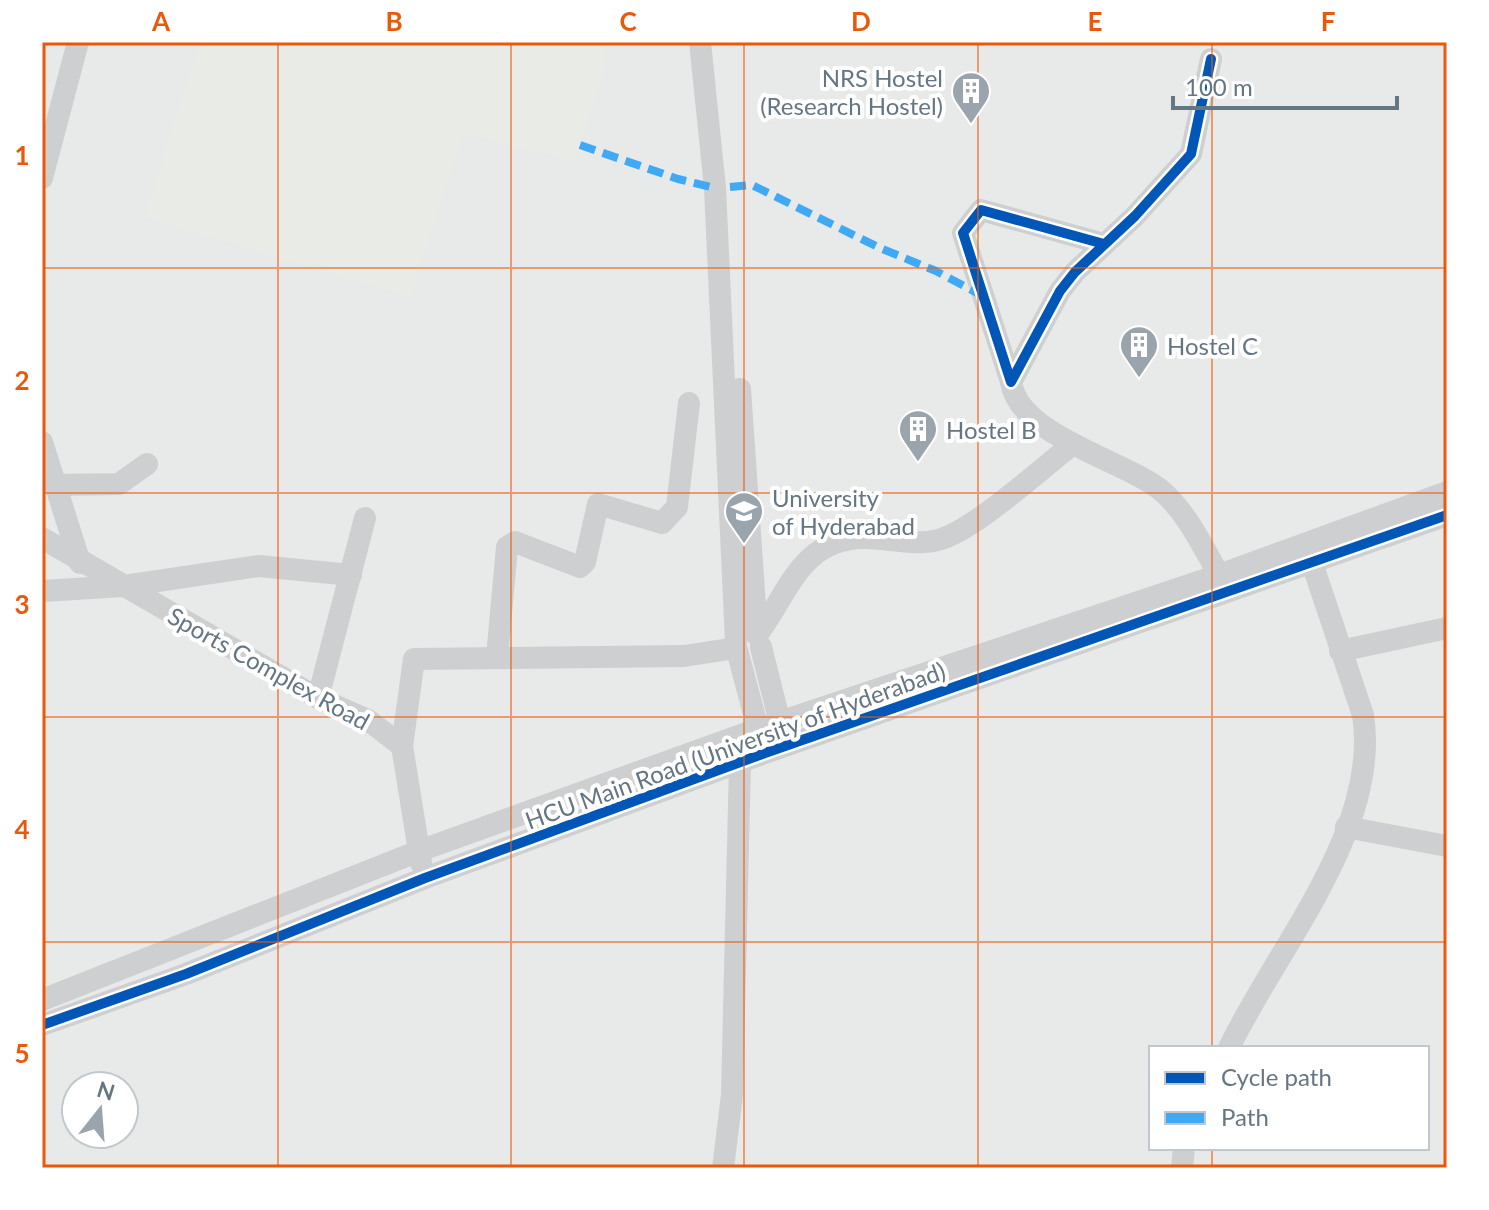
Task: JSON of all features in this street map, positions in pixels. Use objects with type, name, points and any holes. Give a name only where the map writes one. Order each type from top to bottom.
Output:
[{"type":"street","points":[[42,178],[52,101],[78,42]]},
{"type":"street","points":[[700,42],[723,188]]},
{"type":"street","points":[[715,42],[750,573],[746,645],[756,730],[765,753]]},
{"type":"street","points":[[1011,382],[1060,291],[1191,154],[1211,59]]},
{"type":"street","points":[[1104,244],[981,210],[963,233],[1011,382],[1013,397],[1072,445],[1163,491],[1192,528],[1219,575]]},
{"type":"street","points":[[497,657],[507,547],[515,542],[580,567],[585,562],[598,504],[662,523],[677,507],[689,403]]},
{"type":"street","points":[[42,442],[80,563]]},
{"type":"street","points":[[425,878],[402,746],[414,659],[684,656],[746,645],[798,568],[818,551],[860,538],[936,541],[965,526],[1072,445]]},
{"type":"street","points":[[55,485],[119,484],[147,464]]},
{"type":"street","name":"HCU Main Road (University of Hyderabad)","points":[[42,1025],[285,936],[425,878],[1309,553],[1414,503],[1447,492]]},
{"type":"street","name":"HCU Main Road (University of Hyderabad)","points":[[42,1000],[419,851],[756,730],[1219,575],[1447,515]]},
{"type":"street","points":[[318,698],[365,518]]},
{"type":"street","name":"Sports Complex Road","points":[[43,543],[318,698],[368,720],[402,746]]},
{"type":"street","points":[[1230,1046],[1303,918],[1346,827],[1362,779],[1366,739],[1363,715],[1309,553]]},
{"type":"street","points":[[42,591],[124,586],[259,566],[351,575]]},
{"type":"street","points":[[1340,651],[1447,628]]},
{"type":"street","points":[[746,645],[787,745]]},
{"type":"street","points":[[723,1168],[732,1095],[740,763]]},
{"type":"street","points":[[1346,827],[1447,846]]},
{"type":"shaded area","name":"University of Hyderabad","points":[[42,42],[1447,42],[1447,1168],[42,1168]]},
{"type":"shaded area","points":[[200,42],[607,42],[603,75],[575,161],[463,134],[411,297],[144,217]]},
{"type":"marked path","points":[[580,145],[678,179],[715,188]]},
{"type":"marked path","points":[[730,187],[752,185],[981,295]]},
{"type":"cycle path","points":[[1104,244],[981,210],[963,233],[1011,382],[1060,291],[1191,154],[1211,59]]},
{"type":"cycle path","points":[[42,1025],[186,974],[425,878],[765,753],[1447,515]]},
{"type":"place","name":"NRS Hostel (Research Hostel)","points":[[971,125]]},
{"type":"place","name":"Hostel C","points":[[1139,379]]},
{"type":"place","name":"Hostel B","points":[[918,463]]},
{"type":"place","name":"University of Hyderabad","points":[[744,545]]}]
